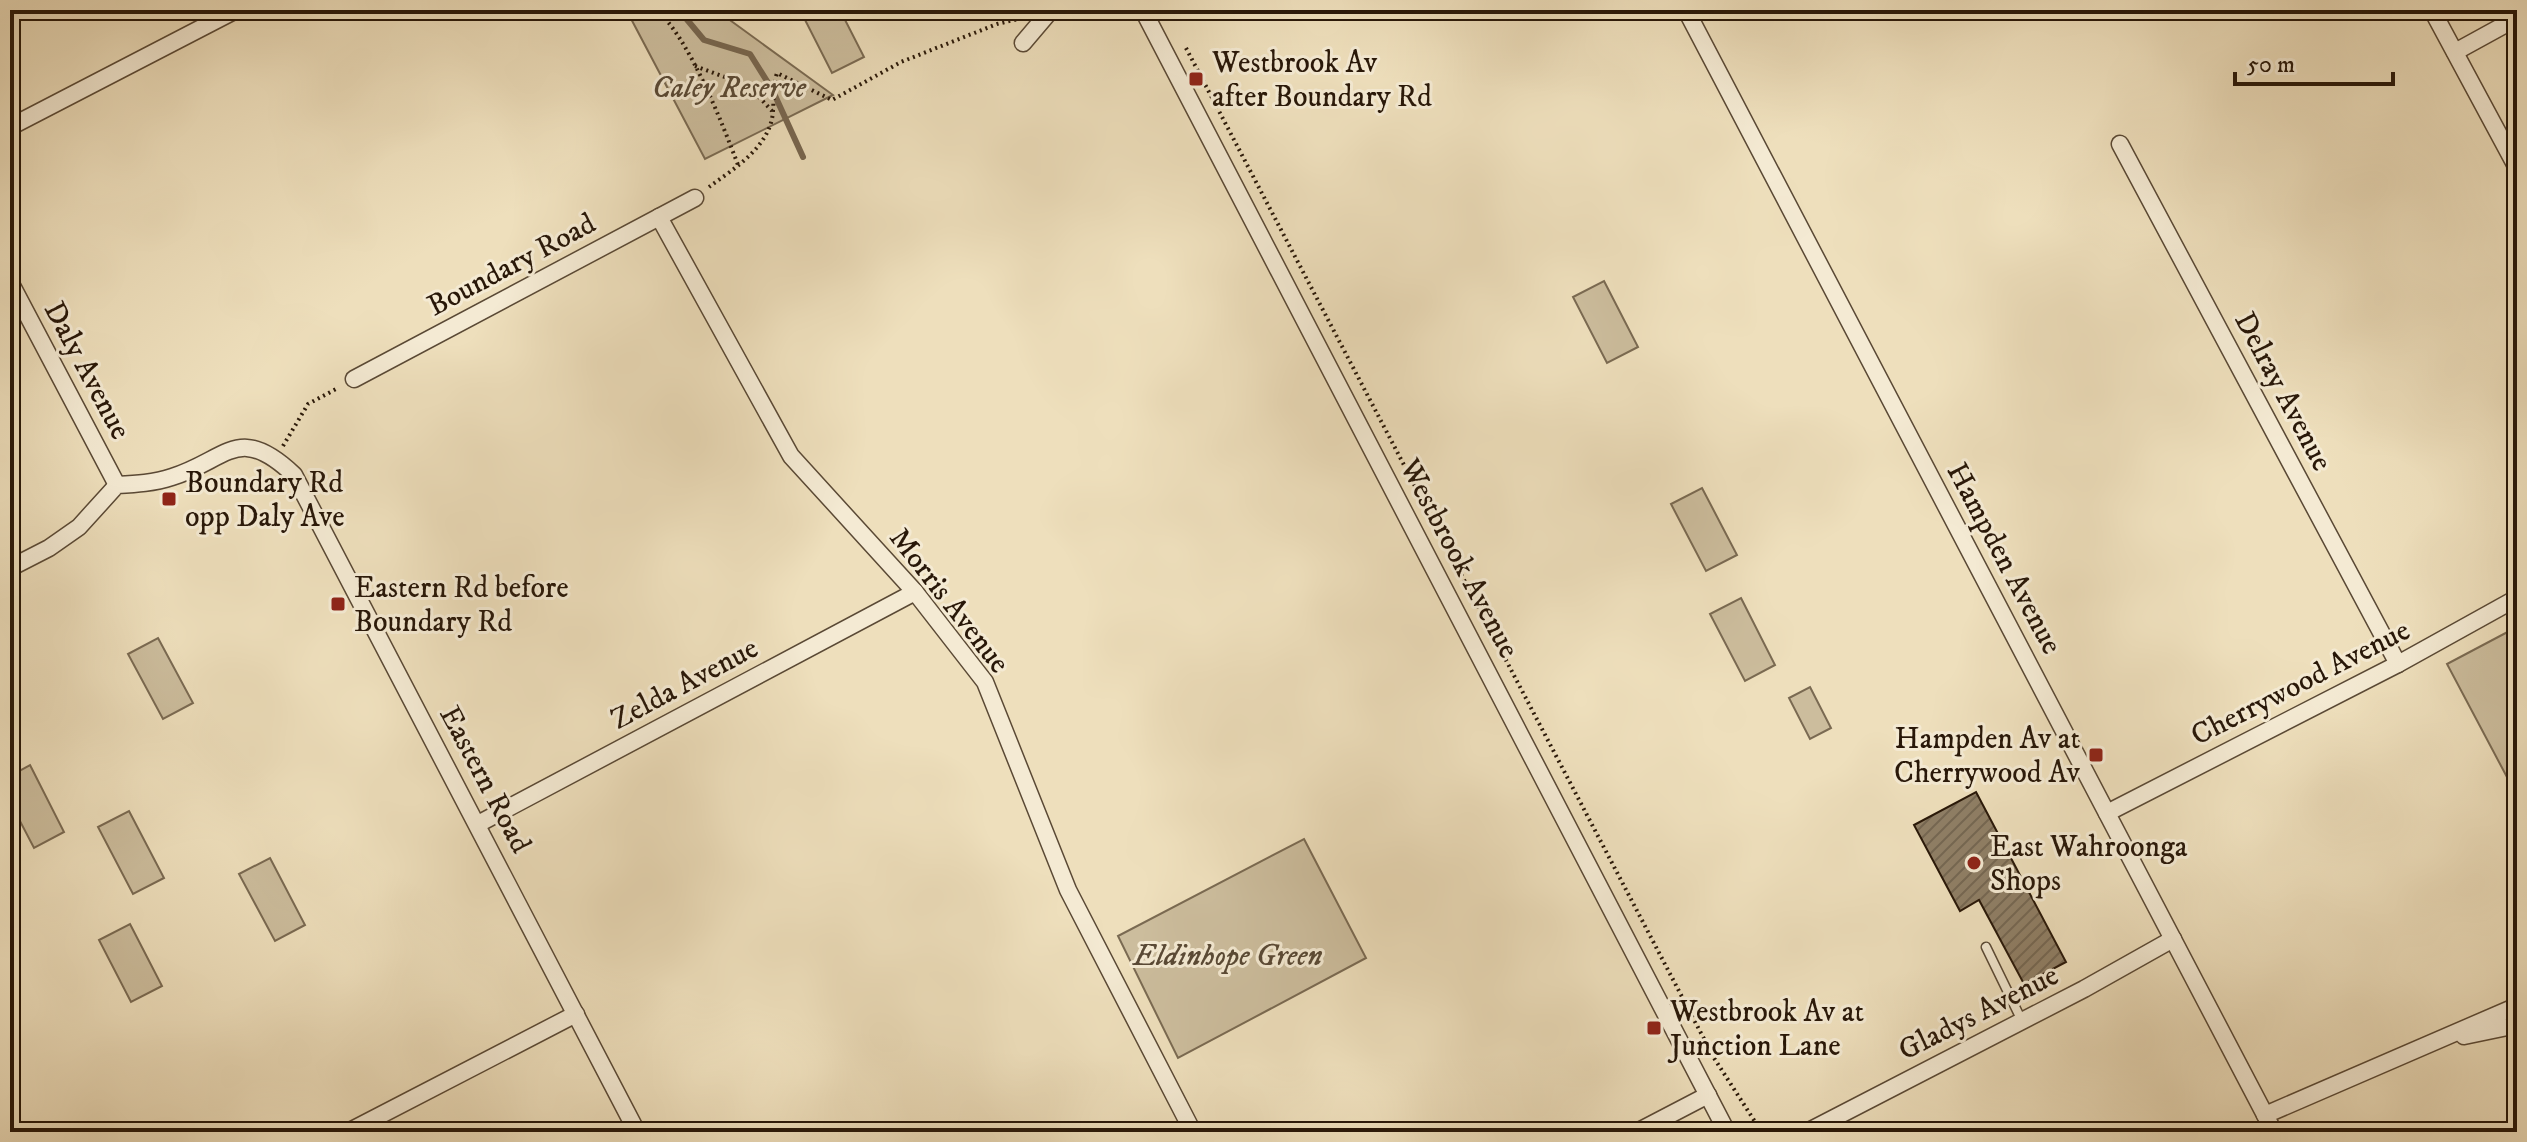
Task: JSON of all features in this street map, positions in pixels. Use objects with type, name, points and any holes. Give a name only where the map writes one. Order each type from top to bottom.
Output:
[{"type":"street","points":[[10,127],[236,10]]},
{"type":"street","points":[[1023,43],[1051,10]]},
{"type":"street","name":"Westbrook Avenue","points":[[1143,10],[1727,1132]]},
{"type":"street","name":"Hampden Avenue","points":[[1686,10],[2274,1132]]},
{"type":"street","points":[[2432,10],[2517,168]]},
{"type":"street","points":[[2455,52],[2517,18]]},
{"type":"street","name":"Delray Avenue","points":[[2120,144],[2398,664]]},
{"type":"street","name":"Boundary Road","points":[[354,379],[695,198]]},
{"type":"street","name":"Morris Avenue","points":[[659,217],[791,456],[915,592],[985,682],[1068,890],[1193,1132]]},
{"type":"street","name":"Daly Avenue","points":[[10,282],[117,485]]},
{"type":"street","points":[[10,568],[49,548],[79,527],[117,485],[145,484],[174,477],[224,451],[253,448],[276,458]]},
{"type":"street","name":"Eastern Road","points":[[276,458],[294,475],[637,1132]]},
{"type":"street","name":"Zelda Avenue","points":[[478,824],[915,592]]},
{"type":"street","name":"Cherrywood Avenue","points":[[2107,813],[2398,664],[2517,598]]},
{"type":"street","name":"Gladys Avenue","points":[[1807,1132],[2173,939]]},
{"type":"street","points":[[2265,1115],[2517,1006]]},
{"type":"street","points":[[348,1132],[576,1014]]},
{"type":"street","points":[[2420,1046],[2517,1025]]},
{"type":"street","points":[[1637,1132],[1708,1095]]},
{"type":"lane","points":[[1986,947],[2022,1021]]},
{"type":"path","points":[[656,10],[669,20],[719,114],[738,165]]},
{"type":"path","points":[[695,198],[738,165],[766,137],[773,112],[772,89],[777,73],[832,100],[901,62],[997,24],[1051,10]]},
{"type":"path","points":[[1181,38],[1714,1058],[1761,1131]]},
{"type":"path","points":[[693,65],[749,86],[773,112]]},
{"type":"path","points":[[276,458],[308,404],[354,379]]},
{"type":"green space","name":"Caley Reserve","points":[[623,10],[716,10],[833,95],[705,159],[629,15]]},
{"type":"green space","points":[[800,10],[840,10],[864,57],[832,73]]},
{"type":"green space","points":[[1604,281],[1638,347],[1607,363],[1573,297]]},
{"type":"green space","points":[[1702,488],[1737,555],[1706,571],[1671,504]]},
{"type":"green space","points":[[1741,598],[1775,665],[1745,681],[1710,614]]},
{"type":"green space","points":[[2517,627],[2517,796],[2447,664]]},
{"type":"green space","points":[[158,638],[193,703],[163,719],[128,654]]},
{"type":"green space","points":[[1810,687],[1831,728],[1810,739],[1789,698]]},
{"type":"green space","points":[[30,765],[64,832],[34,848],[10,802],[10,776]]},
{"type":"green space","points":[[129,811],[164,878],[133,894],[98,827]]},
{"type":"green space","name":"Eldinhope Green","points":[[1304,839],[1366,958],[1178,1058],[1118,936]]},
{"type":"green space","points":[[270,858],[305,925],[275,941],[239,874]]},
{"type":"green space","points":[[130,924],[162,986],[131,1002],[99,940]]},
{"type":"building","name":"East Wahroonga Shops","points":[[1976,792],[2066,962],[2024,984],[1979,900],[1960,911],[1914,825]]},
{"type":"waterway","points":[[679,10],[704,40],[750,54],[772,89],[803,157]]},
{"type":"place","name":"Westbrook Av after Boundary Rd","points":[[1196,79]]},
{"type":"place","name":"Boundary Rd opp Daly Ave","points":[[169,499]]},
{"type":"place","name":"Eastern Rd before Boundary Rd","points":[[338,604]]},
{"type":"place","name":"Hampden Av at Cherrywood Av","points":[[2096,755]]},
{"type":"place","name":"East Wahroonga Shops","points":[[1974,863]]},
{"type":"place","name":"Westbrook Av at Junction Lane","points":[[1654,1028]]}]
